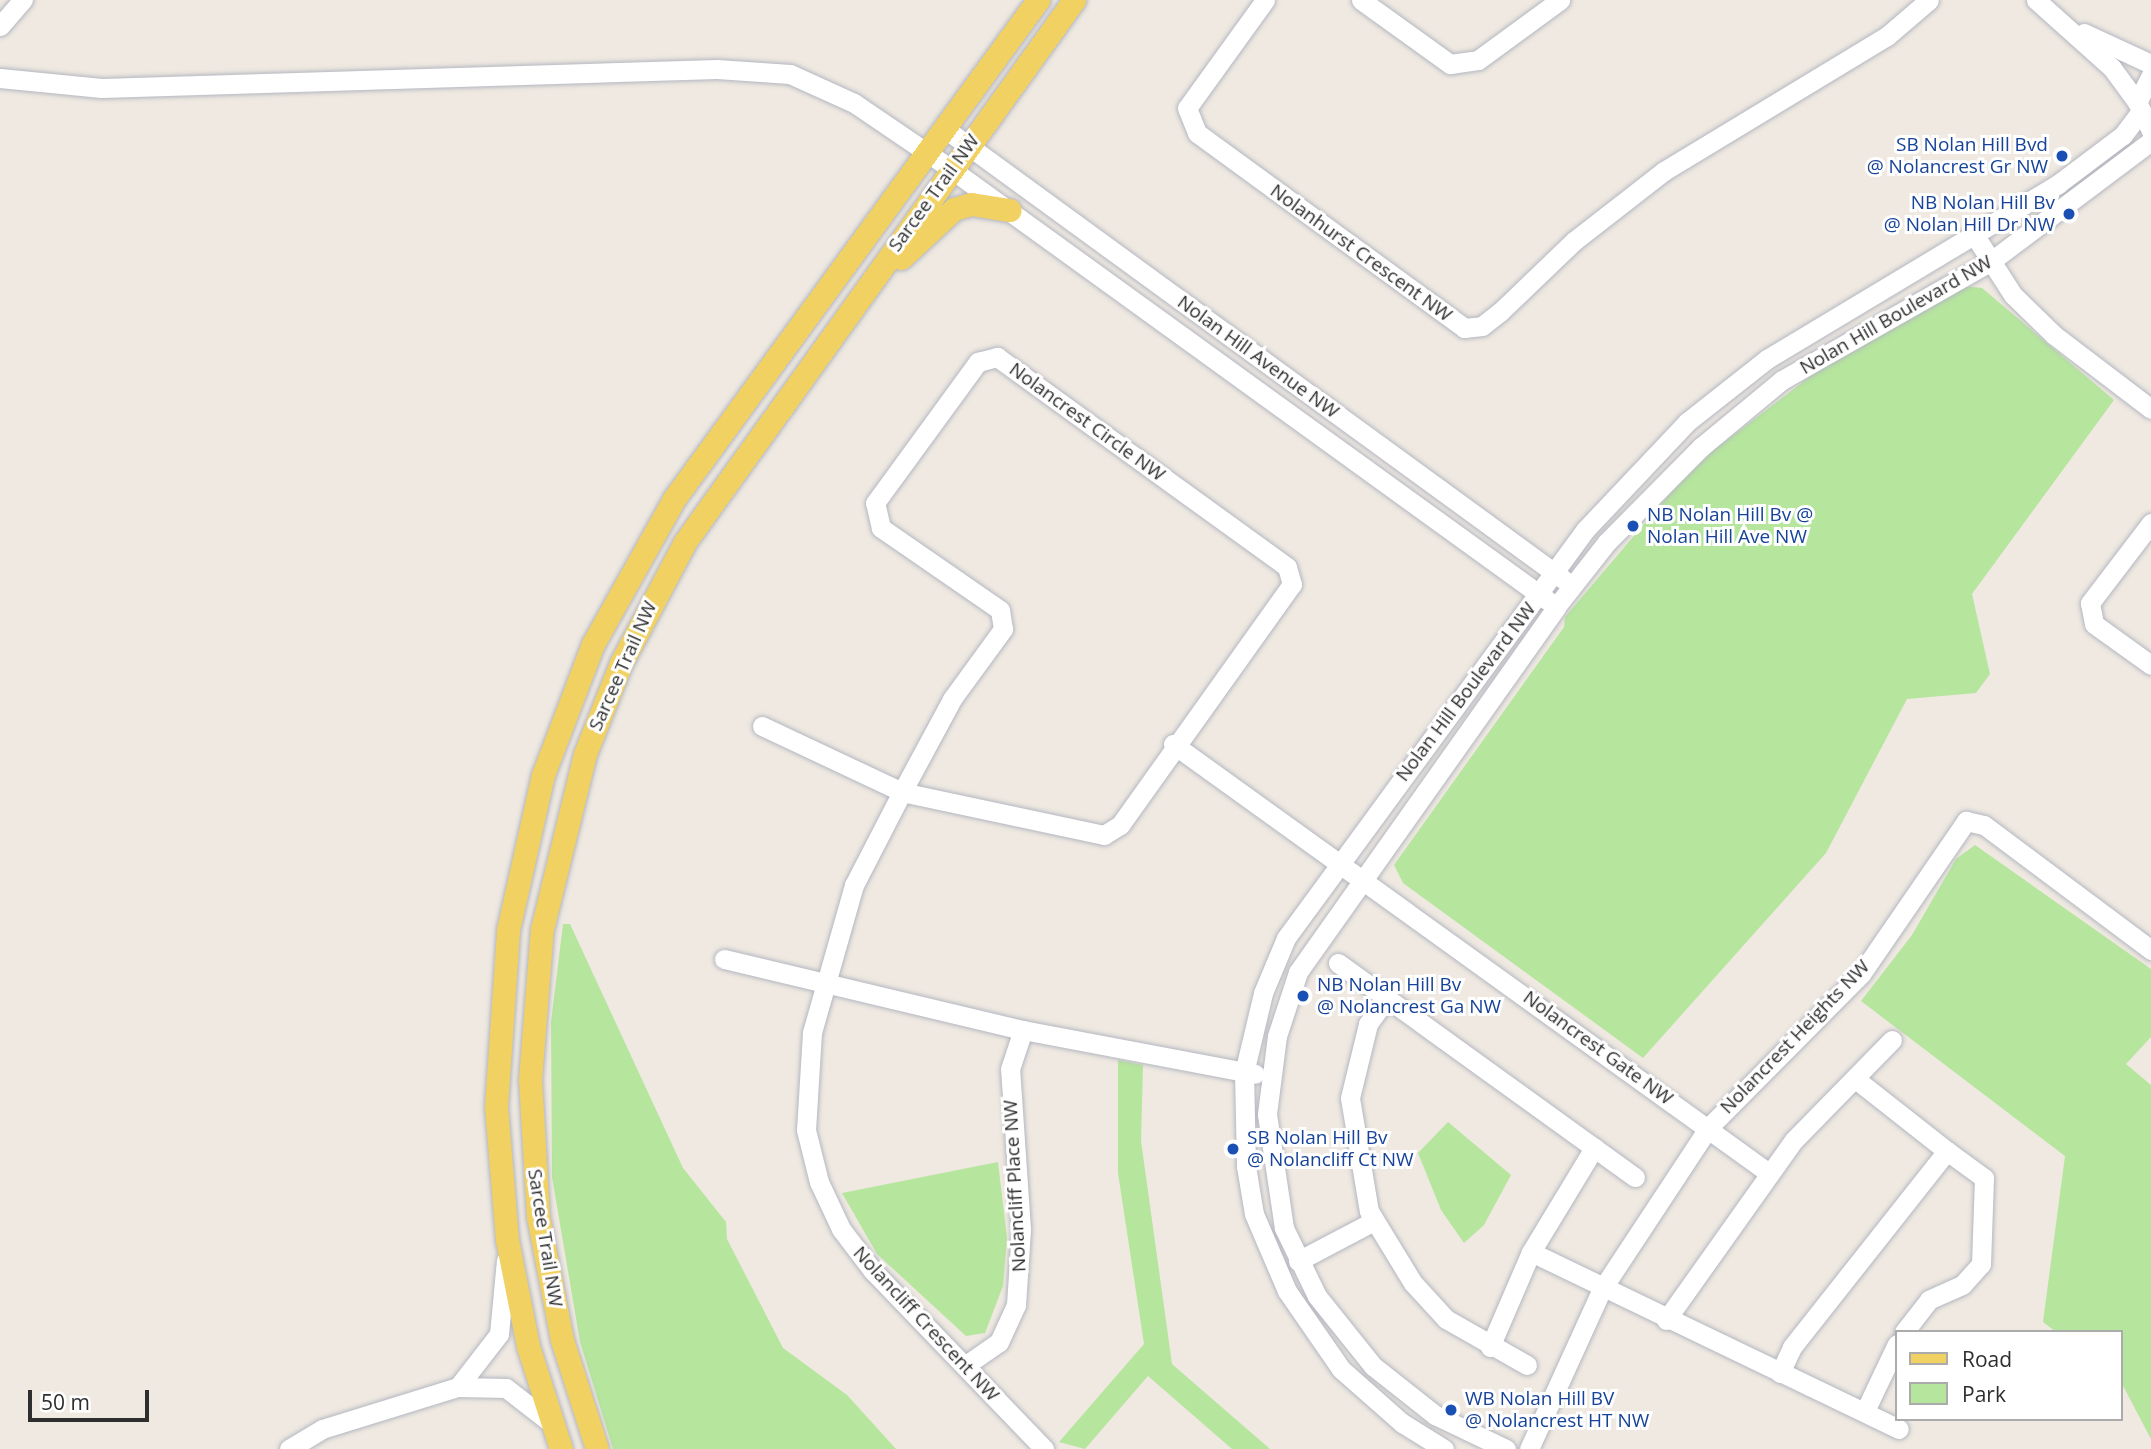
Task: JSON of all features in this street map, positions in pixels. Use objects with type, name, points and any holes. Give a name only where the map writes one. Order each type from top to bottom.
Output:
[{"type":"main road","name":"Sarcee Trail NW","points":[[561,1449],[551,1423],[507,1240],[496,1107],[502,976],[529,826],[559,727],[593,644],[674,499],[1038,0]]},
{"type":"main road","name":"Sarcee Trail NW","points":[[597,1449],[562,1340],[534,1179],[534,993],[559,845],[598,718],[659,587],[712,500],[1074,0]]},
{"type":"main road","points":[[880,269],[903,257],[954,209],[971,204],[1010,210]]},
{"type":"street","points":[[0,26],[23,0]]},
{"type":"street","name":"Nolanhurst Crescent NW","points":[[1265,0],[1186,108],[1196,133],[1464,328],[1491,319],[1664,171],[1886,36],[1929,0]]},
{"type":"street","points":[[1361,0],[1450,64],[1478,60],[1560,0]]},
{"type":"street","points":[[2036,0],[2071,26],[2151,64]]},
{"type":"street","points":[[2071,26],[2138,108],[2151,131]]},
{"type":"street","name":"Nolan Hill Avenue NW","points":[[0,78],[102,88],[717,69],[790,74],[846,98],[927,152],[1556,607]]},
{"type":"street","name":"Nolan Hill Boulevard NW","points":[[1506,1449],[1401,1392],[1343,1332],[1298,1261],[1269,1159],[1270,1077],[1298,972],[1352,868],[1553,572],[1687,422],[1747,375],[1975,236],[2105,151],[2138,108],[2151,75]]},
{"type":"street","name":"Nolan Hill Avenue NW","points":[[944,128],[1573,585]]},
{"type":"street","name":"Nolan Hill Boulevard NW","points":[[1444,1449],[1370,1398],[1287,1291],[1254,1214],[1246,1166],[1244,1073],[1275,961],[1352,868],[1573,585],[1701,447],[1782,380],[1990,262],[2151,141]]},
{"type":"street","points":[[1975,236],[1990,262],[2054,335],[2151,409]]},
{"type":"street","name":"Nolancrest Circle NW","points":[[997,357],[1287,567],[1292,584],[1173,744],[1119,825],[1104,835],[902,792],[952,699],[1003,629],[1000,610],[881,527],[875,503],[978,362],[997,357]]},
{"type":"street","points":[[2151,523],[2090,603],[2094,624],[2151,665]]},
{"type":"street","points":[[762,726],[902,792]]},
{"type":"street","points":[[1173,744],[1352,868]]},
{"type":"street","name":"Nolancliff Crescent NW","points":[[902,792],[854,885],[825,983],[805,1080],[806,1130],[819,1182],[841,1229],[873,1271],[1044,1449]]},
{"type":"street","name":"Nolancrest Heights NW","points":[[1529,1449],[1602,1289],[1708,1128],[1861,974],[1966,821],[1984,825],[2151,950]]},
{"type":"street","name":"Nolancrest Gate NW","points":[[1352,868],[1708,1128]]},
{"type":"street","points":[[724,959],[1023,1030],[1270,1077]]},
{"type":"street","points":[[1338,963],[1635,1177]]},
{"type":"street","points":[[1386,999],[1368,1024],[1350,1098],[1358,1172],[1374,1221],[1438,1310],[1490,1347],[1527,1365]]},
{"type":"street","name":"Nolancliff Place NW","points":[[966,1365],[999,1342],[1016,1305],[1021,1229],[1010,1069],[1023,1030]]},
{"type":"street","points":[[1666,1320],[1769,1173],[1858,1081],[1892,1040]]},
{"type":"street","points":[[1858,1081],[1984,1178],[1981,1264],[1962,1285],[1929,1300],[1906,1330]]},
{"type":"street","name":"Nolancrest Heights NW","points":[[1708,1128],[1769,1173]]},
{"type":"street","points":[[1490,1347],[1531,1252],[1594,1148]]},
{"type":"street","points":[[1780,1373],[1792,1347],[1947,1151]]},
{"type":"street","points":[[1298,1261],[1374,1221]]},
{"type":"street","points":[[458,1387],[499,1334],[507,1240]]},
{"type":"street","points":[[1531,1252],[1666,1320],[1865,1410],[1899,1429]]},
{"type":"street","points":[[1865,1410],[1896,1345]]},
{"type":"street","points":[[289,1449],[322,1429],[458,1387],[506,1388],[551,1423]]},
{"type":"green space","points":[[1964,286],[1982,288],[2114,400],[1972,594],[1990,674],[1976,693],[1907,699],[1826,853],[1643,1058],[1403,883],[1394,865],[1564,627],[1565,617],[1673,490],[1714,450],[1829,362]]},
{"type":"green space","points":[[1975,845],[2151,969],[2151,1037],[2126,1064],[2151,1085],[2151,1439],[2123,1386],[2123,1330],[2053,1330],[2043,1322],[2065,1156],[1861,1001],[1912,935],[1956,859]]},
{"type":"green space","points":[[563,924],[570,924],[683,1168],[726,1222],[727,1239],[783,1348],[847,1395],[896,1449],[613,1449],[580,1342],[552,1177],[551,1022]]},
{"type":"green space","points":[[1118,1060],[1143,1065],[1141,1141],[1172,1364],[1270,1449],[1232,1449],[1148,1376],[1085,1449],[1059,1442],[1144,1344],[1118,1173]]},
{"type":"green space","points":[[1448,1122],[1511,1175],[1484,1225],[1464,1243],[1441,1210],[1418,1153]]},
{"type":"green space","points":[[998,1162],[1007,1238],[1003,1286],[985,1333],[966,1336],[877,1254],[842,1193]]},
{"type":"place","name":"SB Nolan Hill Bvd @ Nolancrest Gr NW","points":[[2062,156]]},
{"type":"place","name":"NB Nolan Hill Bv @ Nolan Hill Dr NW","points":[[2069,214]]},
{"type":"place","name":"NB Nolan Hill Bv @ Nolan Hill Ave NW","points":[[1633,526]]},
{"type":"place","name":"NB Nolan Hill Bv @ Nolancrest Ga NW","points":[[1303,996]]},
{"type":"place","name":"SB Nolan Hill Bv @ Nolancliff Ct NW","points":[[1233,1149]]},
{"type":"place","name":"WB Nolan Hill BV @ Nolancrest HT NW","points":[[1451,1410]]}]
